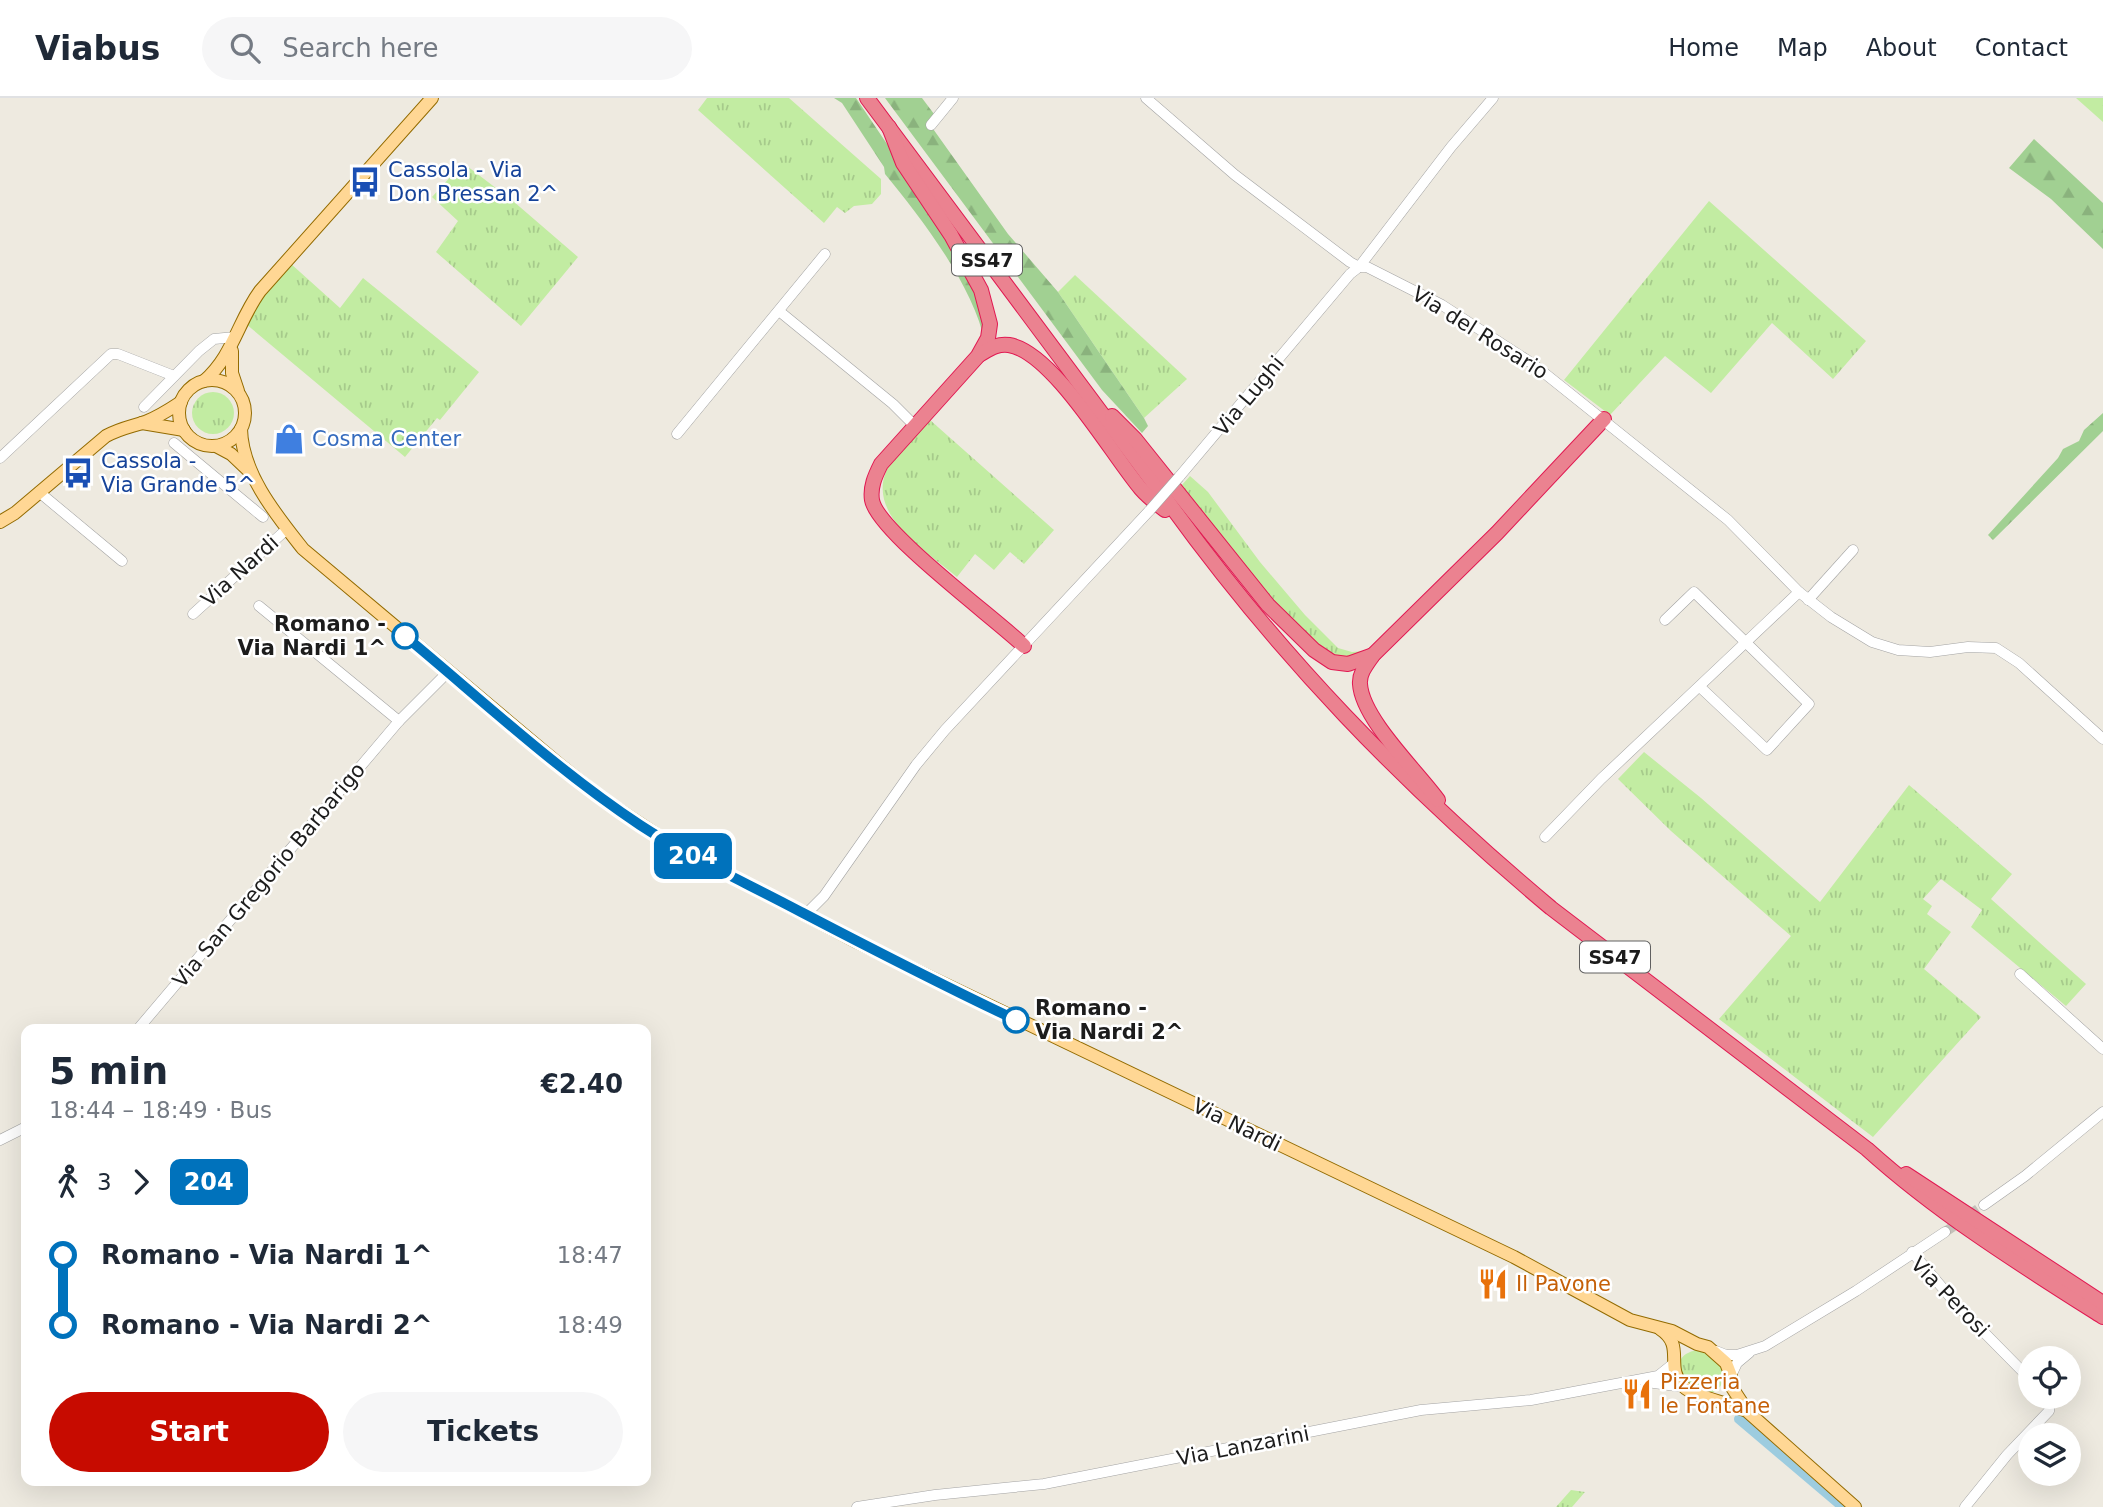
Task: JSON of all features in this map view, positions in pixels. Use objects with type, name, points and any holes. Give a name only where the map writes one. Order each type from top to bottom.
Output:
[{"type":"highway","name":"SS47","points":[[867,98],[1248,607],[1314,684],[1405,777],[1551,908],[1867,1149],[2103,1303]]},
{"type":"highway","points":[[889,127],[903,163],[951,235],[981,290],[989,324],[988,338],[978,356],[881,464],[873,481],[872,502],[883,521],[909,548],[1024,646]]},
{"type":"highway","points":[[978,356],[993,347],[1006,344],[1027,352],[1038,360],[1085,414],[1143,492],[1187,529]]},
{"type":"highway","points":[[1086,392],[1135,439],[1268,605],[1314,650],[1332,662],[1348,664],[1373,655]]},
{"type":"highway","points":[[1455,824],[1371,714],[1360,683],[1362,671],[1373,655],[1504,525],[1604,419]]},
{"type":"highway","name":"SS47","points":[[1867,1149],[1908,1186],[1954,1219],[2103,1317]]},
{"type":"main road","points":[[0,522],[106,436],[122,427],[164,414],[181,402],[190,388],[204,381],[224,360],[247,309],[260,291],[432,98]]},
{"type":"main road","points":[[181,402],[180,421],[184,430],[197,443],[216,446],[227,442],[241,429],[244,408],[232,373],[231,357],[235,337]]},
{"type":"main road","points":[[204,381],[226,384],[240,397]]},
{"type":"main road","points":[[142,423],[184,430]]},
{"type":"main road","name":"Via Nardi","points":[[241,429],[241,442],[256,480],[303,549],[581,782],[631,818],[719,871],[964,995],[1514,1257],[1630,1320],[1672,1331],[1716,1351]]},
{"type":"main road","name":"Via Nardi","points":[[216,446],[231,454],[256,480]]},
{"type":"main road","points":[[1657,1327],[1668,1335],[1675,1346],[1674,1373],[1683,1387],[1699,1396],[1712,1398],[1748,1412]]},
{"type":"main road","points":[[1674,1362],[1686,1346],[1697,1344]]},
{"type":"main road","points":[[1716,1351],[1726,1363],[1730,1379],[1748,1412],[1855,1507]]},
{"type":"main road","points":[[1712,1398],[1722,1393],[1730,1379]]},
{"type":"street","points":[[931,125],[953,98]]},
{"type":"street","name":"Via del Rosario","points":[[1146,98],[1235,175],[1318,239],[1359,267],[1367,267],[1442,304],[1533,364],[1728,520],[1808,600],[1872,642],[1898,650],[1930,652],[1968,647],[1996,648],[2019,663],[2103,739]]},
{"type":"street","name":"Via Lughi","points":[[824,896],[916,765],[1179,477],[1345,279],[1359,267],[1451,147],[1493,98]]},
{"type":"street","points":[[677,434],[825,254]]},
{"type":"street","points":[[779,311],[893,404],[915,426]]},
{"type":"street","points":[[144,407],[214,339],[235,337]]},
{"type":"street","points":[[0,458],[111,354],[118,354],[174,376]]},
{"type":"street","name":"Via Nardi","points":[[174,443],[264,517]]},
{"type":"street","points":[[240,498],[256,480]]},
{"type":"street","points":[[39,492],[122,561]]},
{"type":"street","name":"Via Nardi","points":[[193,614],[287,529]]},
{"type":"street","points":[[1808,600],[1853,551]]},
{"type":"street","points":[[1665,620],[1694,592],[1810,704],[1767,750],[1700,687]]},
{"type":"street","points":[[1545,836],[1601,779],[1799,592]]},
{"type":"street","points":[[259,606],[399,721]]},
{"type":"street","name":"Via San Gregorio Barbarigo","points":[[142,1024],[399,721],[448,672]]},
{"type":"street","points":[[806,914],[824,896]]},
{"type":"street","points":[[818,922],[824,896]]},
{"type":"street","points":[[2021,974],[2103,1049]]},
{"type":"street","points":[[1984,1205],[2025,1176],[2103,1112]]},
{"type":"street","points":[[0,1140],[21,1130]]},
{"type":"street","points":[[1912,1252],[1945,1231]]},
{"type":"street","name":"Via Perosi","points":[[1756,1350],[1856,1292],[1912,1252],[1957,1305],[2018,1368]]},
{"type":"street","points":[[1716,1351],[1737,1355],[1756,1350]]},
{"type":"street","points":[[1730,1379],[1737,1363],[1756,1350]]},
{"type":"street","name":"Via Lanzarini","points":[[857,1507],[935,1495],[1044,1484],[1421,1410],[1531,1400],[1658,1376],[1674,1362]]},
{"type":"street","name":"Via Lanzarini","points":[[1629,1382],[1655,1382],[1683,1387]]},
{"type":"street","points":[[1965,1507],[2007,1455],[2044,1418],[2049,1409]]},
{"type":"green space","points":[[707,98],[789,98],[881,179],[881,194],[872,204],[854,206],[845,213],[837,207],[824,223],[698,110]]},
{"type":"green space","points":[[834,98],[856,98],[945,230],[986,309],[985,343],[979,321],[958,276],[885,174],[884,167],[842,103]]},
{"type":"green space","points":[[885,98],[922,98],[937,118],[931,126],[1008,234],[1058,292],[1144,418],[1148,426],[1142,433],[1102,390]]},
{"type":"green space","points":[[2076,98],[2103,98],[2103,122]]},
{"type":"green space","points":[[2034,139],[2103,203],[2103,249],[2051,199],[2009,168]]},
{"type":"green space","points":[[463,163],[513,201],[578,257],[521,326],[436,252],[458,221],[432,197]]},
{"type":"green space","points":[[1709,201],[1866,341],[1833,379],[1772,323],[1711,393],[1665,356],[1610,415],[1564,380]]},
{"type":"green space","points":[[290,263],[340,308],[363,278],[479,372],[440,420],[437,418],[405,457],[246,324],[252,309]]},
{"type":"green space","points":[[1075,275],[1187,379],[1144,418],[1058,292]]},
{"type":"green space","points":[[213,392],[228,398],[234,413],[228,428],[213,434],[198,428],[192,413],[198,398]]},
{"type":"green space","points":[[2103,413],[2103,431],[1993,540],[1988,535],[2058,458],[2063,449],[2079,441],[2084,430]]},
{"type":"green space","points":[[930,420],[1054,530],[1024,564],[1010,552],[994,570],[975,554],[957,577],[914,542],[890,514],[884,498],[883,482],[890,464]]},
{"type":"green space","points":[[1190,476],[1208,492],[1260,562],[1305,615],[1338,648],[1352,652],[1365,651],[1384,641],[1363,657],[1347,660],[1330,653],[1308,637],[1260,585],[1181,486]]},
{"type":"green space","points":[[1644,752],[1820,902],[1909,785],[2012,874],[1991,899],[2086,984],[2066,1006],[1971,927],[1982,910],[1941,879],[1923,899],[1932,906],[1927,914],[1951,932],[1924,969],[1981,1017],[1873,1137],[1719,1019],[1791,936],[1671,831],[1618,779]]},
{"type":"green space","points":[[1697,1350],[1711,1356],[1721,1367],[1723,1380],[1714,1392],[1695,1387],[1687,1381],[1679,1367],[1686,1354]]},
{"type":"green space","points":[[1571,1490],[1585,1492],[1572,1507],[1556,1507]]},
{"type":"waterway","points":[[1739,1419],[1843,1507]]},
{"type":"tunnel","points":[[1945,1232],[1984,1205]]},
{"type":"bus line","name":"204","points":[[405,636],[601,798],[671,844],[857,942],[1016,1020]]},
{"type":"place","name":"Cassola - Via Don Bressan 2^","points":[[365,182]]},
{"type":"place","name":"Cosma Center","points":[[289,439]]},
{"type":"place","name":"Cassola - Via Grande 5^","points":[[78,473]]},
{"type":"place","name":"Romano - Via Nardi 1^","points":[[405,636]]},
{"type":"place","name":"Romano - Via Nardi 2^","points":[[1016,1020]]},
{"type":"place","name":"Il Pavone","points":[[1493,1284]]},
{"type":"place","name":"Pizzeria le Fontane","points":[[1637,1394]]}]
